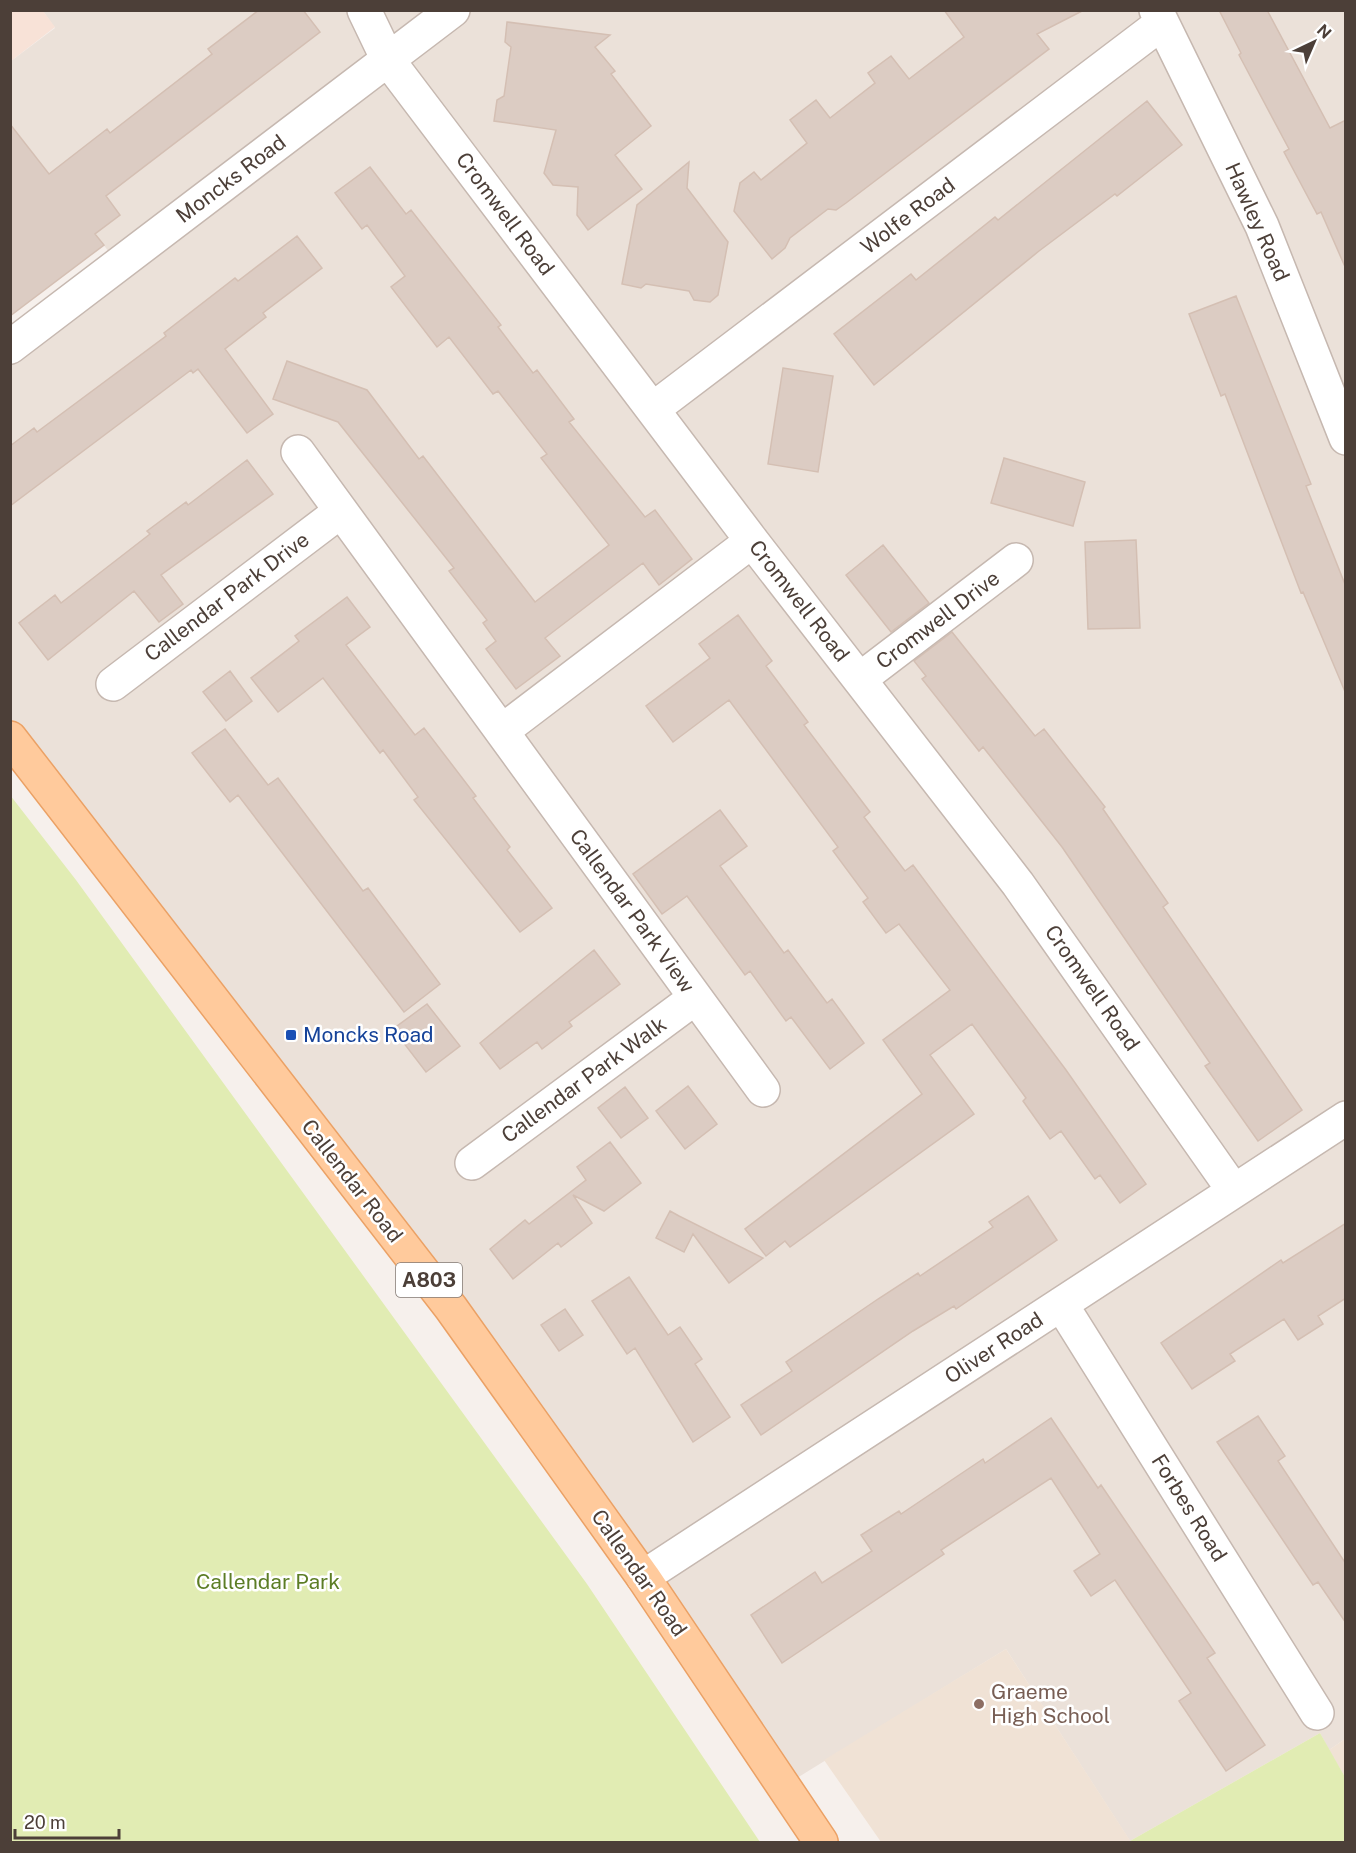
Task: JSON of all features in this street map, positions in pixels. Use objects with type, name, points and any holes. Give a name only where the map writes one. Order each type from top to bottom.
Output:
[{"type":"main road","name":"Callendar Road","points":[[10,738],[451,1308],[643,1577],[820,1842]]},
{"type":"street","name":"Cromwell Road","points":[[364,10],[388,60],[752,541],[1018,884],[1234,1191]]},
{"type":"street","name":"Moncks Road","points":[[10,347],[453,10]]},
{"type":"street","name":"Wolfe Road","points":[[653,409],[1159,17]]},
{"type":"street","name":"Hawley Road","points":[[1159,17],[1262,226],[1346,438]]},
{"type":"street","name":"Callendar Park View","points":[[298,452],[763,1090]]},
{"type":"street","name":"Callendar Park Drive","points":[[113,684],[341,511]]},
{"type":"street","points":[[502,731],[752,541]]},
{"type":"street","name":"Cromwell Drive","points":[[860,680],[1016,560]]},
{"type":"street","name":"Callendar Park Walk","points":[[472,1163],[695,998]]},
{"type":"street","name":"Oliver Road","points":[[643,1577],[1346,1118]]},
{"type":"street","name":"Forbes Road","points":[[1061,1304],[1317,1713]]},
{"type":"shaded area","points":[[11,10],[43,11],[55,27],[11,61]]},
{"type":"shaded area","points":[[43,11],[1345,11],[1345,1739],[1329,1750],[1320,1733],[1130,1841],[1006,1649],[784,1786],[11,734],[10,351],[122,269],[11,124],[11,61],[55,28]]},
{"type":"shaded area","name":"Graeme High School","points":[[1006,1649],[1131,1842],[881,1842],[824,1760]]},
{"type":"shaded area","points":[[1345,1739],[1345,1777],[1329,1750]]},
{"type":"green space","name":"Callendar Park","points":[[10,795],[76,880],[587,1584],[760,1842],[11,1842]]},
{"type":"green space","points":[[1320,1733],[1345,1777],[1345,1842],[1130,1841]]},
{"type":"building","points":[[259,10],[303,10],[320,32],[106,196],[120,215],[95,234],[104,245],[10,316],[10,124],[49,174],[107,129],[110,133],[212,54],[208,49]]},
{"type":"building","points":[[944,10],[1084,10],[1037,34],[1049,49],[846,203],[836,210],[828,209],[790,238],[785,248],[772,259],[734,211],[740,183],[754,172],[761,180],[807,143],[790,120],[816,100],[830,118],[875,83],[868,73],[891,56],[909,79],[964,37]]},
{"type":"building","points":[[1219,10],[1267,10],[1330,128],[1346,120],[1346,269],[1321,212],[1317,214],[1284,152],[1289,149],[1239,55],[1241,53]]},
{"type":"building","points":[[507,22],[610,35],[595,47],[615,71],[611,74],[651,126],[615,155],[642,189],[588,230],[577,215],[578,187],[553,185],[544,173],[556,130],[494,121],[497,100],[504,96],[511,47],[505,42]]},
{"type":"building","points":[[1147,101],[1182,145],[1117,196],[1115,194],[1039,251],[874,385],[834,334],[911,274],[916,280],[995,217],[998,220]]},
{"type":"building","points":[[689,162],[687,188],[728,242],[718,295],[710,302],[694,300],[689,291],[646,284],[641,288],[622,284],[637,205]]},
{"type":"building","points":[[370,167],[406,214],[411,210],[501,325],[498,327],[533,373],[537,370],[574,419],[569,422],[645,517],[655,510],[692,559],[659,585],[643,563],[545,638],[560,656],[516,689],[486,649],[496,641],[483,623],[487,620],[449,571],[454,568],[338,422],[273,399],[287,361],[367,390],[419,459],[423,456],[535,602],[609,545],[541,458],[547,454],[498,391],[493,394],[449,337],[437,347],[391,287],[405,276],[367,225],[362,229],[335,193]]},
{"type":"building","points":[[297,236],[322,268],[263,313],[266,317],[225,349],[273,414],[247,433],[198,369],[193,373],[191,370],[10,506],[10,446],[34,428],[37,432],[166,336],[164,333],[235,278],[238,281]]},
{"type":"building","points":[[1236,296],[1311,484],[1306,486],[1346,587],[1346,694],[1303,592],[1301,593],[1225,394],[1221,396],[1189,314]]},
{"type":"building","points":[[783,368],[833,376],[818,472],[768,464]]},
{"type":"building","points":[[1004,458],[1085,482],[1073,526],[991,503]]},
{"type":"building","points":[[247,460],[273,494],[161,575],[183,604],[159,622],[134,591],[48,660],[19,623],[55,595],[61,603],[150,534],[147,531],[186,502],[188,505]]},
{"type":"building","points":[[1136,540],[1140,628],[1088,629],[1085,542]]},
{"type":"building","points":[[883,545],[929,603],[891,632],[846,575]]},
{"type":"building","points":[[347,597],[370,627],[346,645],[415,735],[424,728],[476,796],[473,798],[510,847],[507,850],[552,908],[520,932],[414,800],[418,797],[383,750],[380,753],[323,678],[278,712],[251,678],[299,641],[295,636]]},
{"type":"building","points":[[738,615],[772,661],[766,666],[808,722],[804,725],[870,812],[864,817],[905,871],[913,865],[1066,1070],[1146,1184],[1120,1203],[1100,1175],[1095,1179],[1061,1131],[1050,1139],[1023,1101],[1026,1098],[972,1024],[930,1055],[974,1114],[790,1247],[785,1241],[766,1256],[745,1229],[922,1094],[883,1040],[950,990],[899,924],[886,933],[863,902],[868,898],[833,851],[838,847],[729,700],[673,742],[646,706],[710,658],[699,644]]},
{"type":"building","points":[[952,632],[1035,736],[1044,729],[1105,807],[1103,809],[1168,903],[1163,907],[1302,1110],[1258,1141],[1205,1066],[1210,1063],[1062,847],[983,747],[979,751],[922,679],[926,676],[914,661]]},
{"type":"building","points":[[230,671],[252,701],[226,721],[203,692]]},
{"type":"building","points":[[225,729],[268,785],[278,778],[363,891],[368,888],[440,984],[404,1012],[238,795],[230,802],[192,753]]},
{"type":"building","points":[[720,810],[747,846],[720,866],[784,953],[788,950],[827,1003],[832,999],[864,1043],[830,1069],[791,1017],[786,1021],[750,971],[745,975],[687,896],[662,914],[633,874]]},
{"type":"building","points":[[594,950],[620,984],[569,1022],[572,1026],[542,1049],[537,1042],[500,1069],[480,1043]]},
{"type":"building","points":[[427,1004],[460,1046],[426,1072],[393,1029]]},
{"type":"building","points":[[688,1086],[717,1124],[685,1149],[656,1111]]},
{"type":"building","points":[[625,1087],[648,1118],[621,1138],[598,1108]]},
{"type":"building","points":[[610,1142],[641,1183],[604,1211],[573,1195],[592,1223],[561,1247],[558,1243],[513,1279],[490,1249],[525,1220],[529,1224],[586,1180],[577,1167]]},
{"type":"building","points":[[1028,1196],[1057,1240],[956,1309],[954,1306],[913,1331],[761,1435],[741,1405],[792,1371],[786,1362],[878,1299],[918,1273],[920,1276],[993,1227],[989,1222]]},
{"type":"building","points":[[670,1211],[763,1258],[729,1283],[693,1234],[684,1252],[656,1238]]},
{"type":"building","points":[[1346,1223],[1346,1298],[1318,1316],[1323,1324],[1298,1340],[1284,1319],[1230,1354],[1235,1361],[1192,1389],[1161,1343],[1281,1260],[1283,1263]]},
{"type":"building","points":[[629,1277],[668,1335],[680,1327],[702,1359],[695,1364],[730,1417],[693,1442],[635,1348],[627,1354],[592,1301]]},
{"type":"building","points":[[565,1309],[583,1335],[559,1351],[541,1325]]},
{"type":"building","points":[[1258,1416],[1285,1456],[1278,1461],[1346,1564],[1346,1623],[1318,1582],[1313,1585],[1217,1442]]},
{"type":"building","points":[[1051,1418],[1098,1488],[1101,1485],[1215,1653],[1207,1658],[1265,1745],[1226,1771],[1179,1701],[1191,1693],[1115,1580],[1091,1596],[1074,1571],[1100,1554],[1051,1478],[941,1550],[944,1554],[782,1663],[751,1615],[815,1572],[822,1583],[872,1551],[861,1535],[899,1511],[901,1514],[983,1459],[985,1463]]},
{"type":"place","name":"Moncks Road","points":[[291,1035]]},
{"type":"place","name":"Graeme High School","points":[[979,1704]]}]
